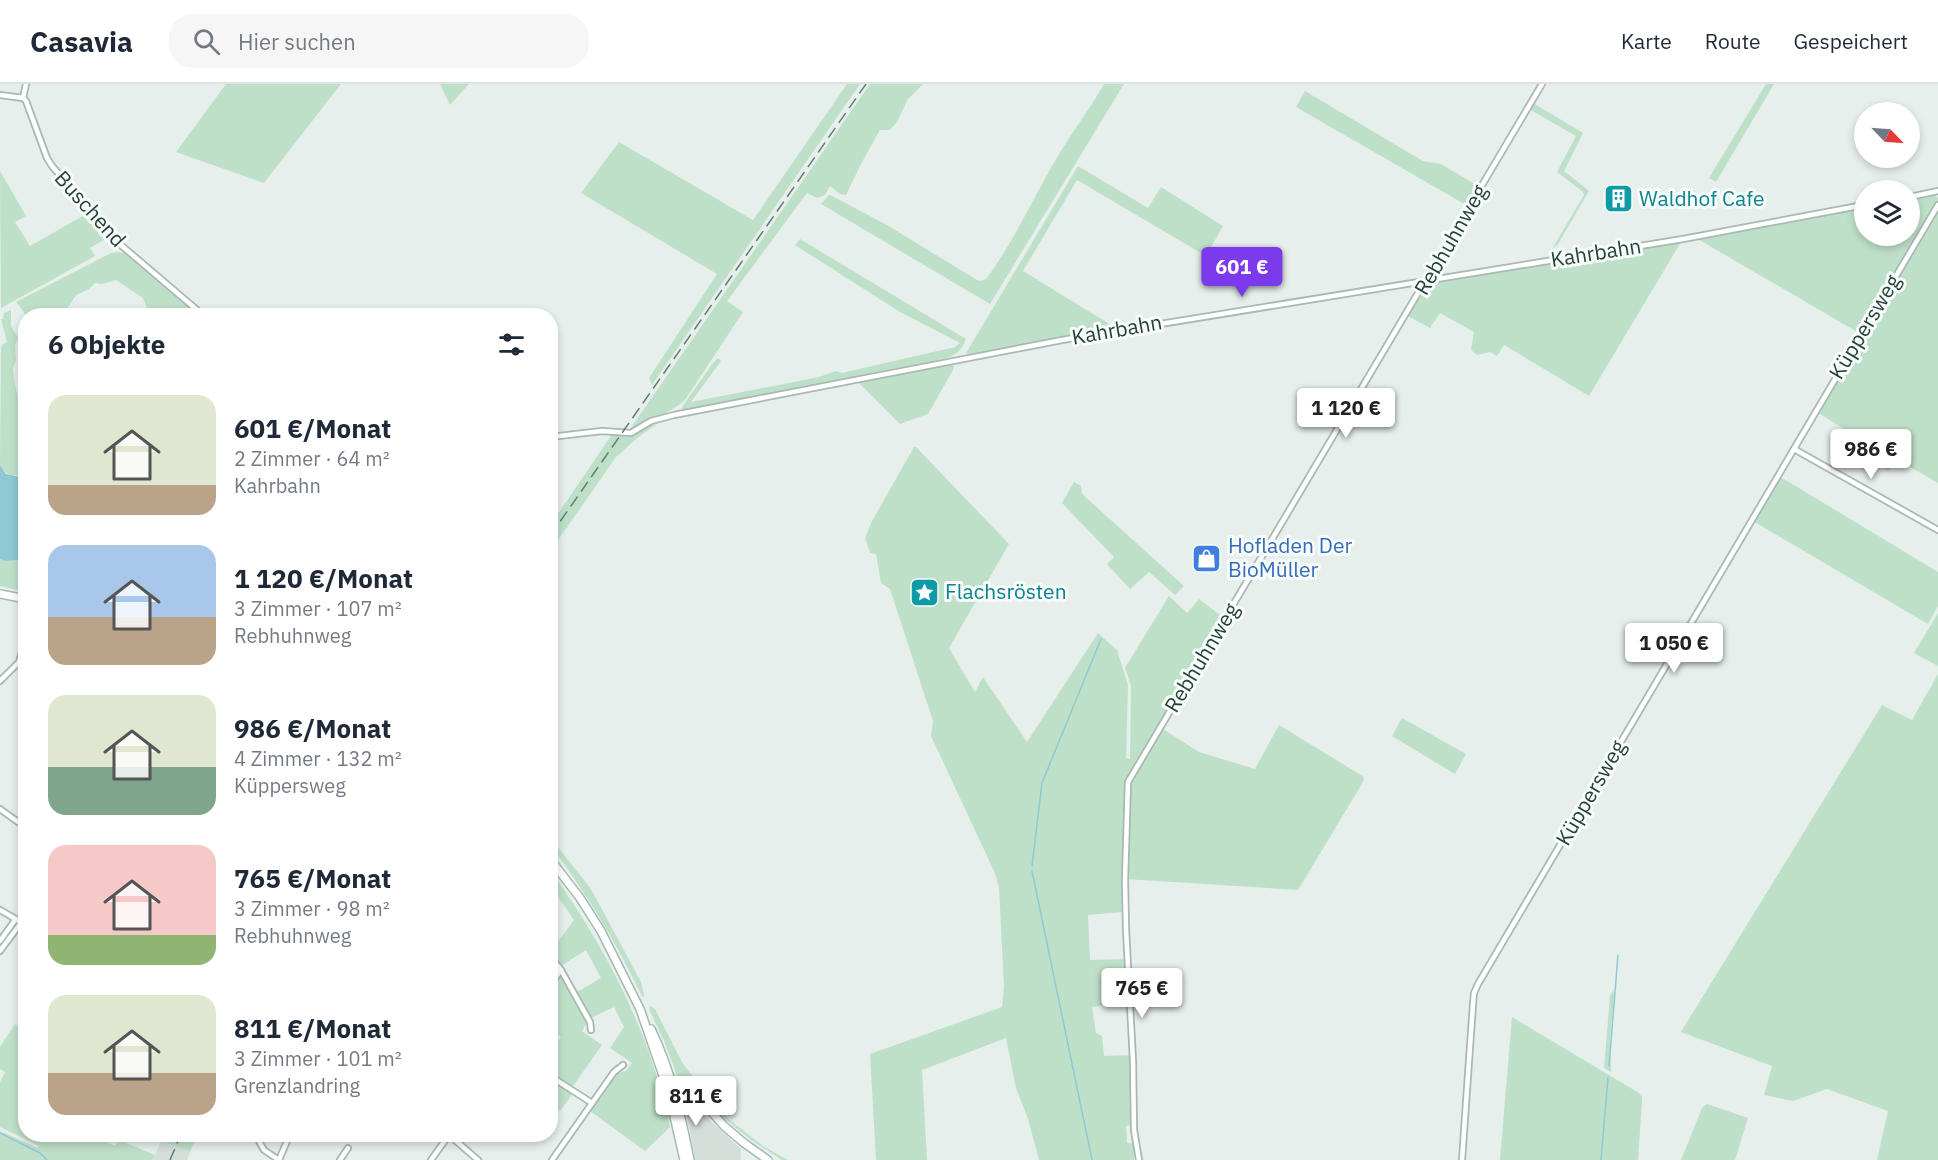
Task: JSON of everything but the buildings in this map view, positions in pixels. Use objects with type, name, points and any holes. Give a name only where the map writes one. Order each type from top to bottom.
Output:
[{"type":"main road","points":[[0,594],[18,597]]},
{"type":"main road","points":[[558,869],[601,931],[645,1019],[670,1089],[690,1160]]},
{"type":"main road","points":[[670,1089],[683,1089],[696,1094],[736,1137],[768,1160]]},
{"type":"main road","points":[[673,1099],[694,1100],[704,1104]]},
{"type":"main road","points":[[673,1099],[684,1160]]},
{"type":"street","points":[[0,95],[23,98],[26,84]]},
{"type":"street","name":"Rebhuhnweg","points":[[1139,1160],[1134,1130],[1126,920],[1128,782],[1427,282],[1542,84]]},
{"type":"street","name":"Buschend","points":[[23,98],[52,166],[122,246],[195,308]]},
{"type":"street","points":[[1920,195],[1938,191]]},
{"type":"street","name":"Küppersweg","points":[[1462,1160],[1474,993],[1478,984],[1938,205]]},
{"type":"street","name":"Kahrbahn","points":[[558,436],[602,431],[631,433],[651,421],[674,415],[985,353],[1683,239],[1854,207]]},
{"type":"street","points":[[1436,266],[1443,278]]},
{"type":"street","points":[[1794,449],[1938,530]]},
{"type":"street","points":[[0,681],[18,663]]},
{"type":"street","points":[[0,809],[18,822]]},
{"type":"street","points":[[0,910],[18,922]]},
{"type":"street","points":[[0,942],[18,925]]},
{"type":"street","points":[[0,951],[18,926]]},
{"type":"street","points":[[558,966],[590,1022],[591,1030]]},
{"type":"street","points":[[558,974],[561,970]]},
{"type":"street","points":[[552,1160],[614,1072],[623,1065]]},
{"type":"street","points":[[558,1081],[592,1103]]},
{"type":"street","points":[[260,1142],[264,1150],[279,1160],[287,1142]]},
{"type":"street","points":[[430,1160],[443,1142]]},
{"type":"street","points":[[457,1142],[478,1160]]},
{"type":"street","points":[[340,1160],[348,1148]]},
{"type":"street","points":[[467,1160],[470,1154]]},
{"type":"shaded area","points":[[691,1105],[698,1106],[706,1117],[741,1149],[741,1160],[695,1160],[686,1111]]},
{"type":"shaded area","points":[[161,1142],[190,1152],[187,1160],[153,1160]]},
{"type":"green space","points":[[226,84],[341,84],[264,183],[176,152]]},
{"type":"green space","points":[[440,84],[469,84],[450,105]]},
{"type":"green space","points":[[847,84],[860,84],[652,385],[649,378],[717,274],[581,193],[619,142],[753,220]]},
{"type":"green space","points":[[870,84],[923,84],[908,99],[897,122],[890,130],[880,130],[846,195],[840,194],[830,186],[825,195],[817,198],[807,193],[727,301],[743,312],[685,400],[634,430],[630,429]]},
{"type":"green space","points":[[1104,84],[1124,84],[990,304],[821,204],[829,195],[832,196],[887,225],[977,280],[986,279],[1007,248],[1061,151]]},
{"type":"green space","points":[[1766,84],[1774,84],[1716,182],[1709,178]]},
{"type":"green space","points":[[1305,91],[1423,161],[1441,164],[1478,186],[1466,205],[1296,107]]},
{"type":"green space","points":[[1533,103],[1583,133],[1564,171],[1589,191],[1558,244],[1552,249],[1584,195],[1557,172],[1576,136],[1529,109]]},
{"type":"green space","points":[[1078,166],[1148,208],[1161,187],[1223,226],[1206,256],[1077,180],[1023,271],[1116,328],[966,353]]},
{"type":"green space","points":[[0,171],[26,216],[15,222],[30,246],[88,213],[109,237],[90,248],[95,256],[1,308]]},
{"type":"green space","points":[[1933,194],[1938,198],[1937,204],[1920,232],[1920,196]]},
{"type":"green space","points":[[1854,209],[1854,246],[1912,246],[1859,333],[1696,238]]},
{"type":"green space","points":[[1938,209],[1938,483],[1895,458],[1888,471],[1856,453],[1863,441],[1817,412],[1916,246],[1920,246],[1920,239]]},
{"type":"green space","points":[[800,239],[966,339],[960,350],[942,359],[682,409],[718,358],[721,361],[691,402],[819,377],[836,371],[842,373],[955,347],[960,343],[900,312],[795,245]]},
{"type":"green space","points":[[1681,242],[1589,396],[1504,345],[1497,356],[1490,352],[1477,355],[1471,350],[1474,332],[1440,313],[1430,328],[1408,316],[1427,290],[1443,279]]},
{"type":"green space","points":[[111,253],[126,253],[132,256],[191,308],[147,308],[143,298],[116,280],[102,284],[95,283],[89,289],[76,295],[68,308],[21,308],[16,302]]},
{"type":"green space","points":[[11,310],[11,326],[18,338],[15,345],[16,361],[13,368],[18,399],[18,476],[6,473],[0,465],[1,349],[2,345],[7,342],[1,319],[4,313]]},
{"type":"green space","points":[[947,363],[954,366],[953,370],[928,414],[900,424],[857,381]]},
{"type":"green space","points":[[663,419],[616,457],[558,540],[558,514],[613,433],[628,436]]},
{"type":"green space","points":[[914,447],[1009,544],[949,648],[975,692],[983,677],[1027,742],[1098,633],[1117,650],[1128,685],[1126,758],[1130,759],[1131,686],[1125,668],[1169,596],[1187,613],[1199,599],[1223,617],[1139,767],[1163,729],[1199,752],[1255,769],[1279,725],[1364,777],[1298,890],[1125,879],[1123,912],[1088,915],[1090,960],[1126,959],[1127,1002],[1092,1007],[1096,1033],[1102,1036],[1104,1056],[1130,1055],[1132,1125],[1126,1126],[1127,1143],[1134,1143],[1134,1160],[1039,1160],[1028,1119],[1016,1088],[1006,1038],[922,1070],[927,1160],[876,1160],[870,1054],[1002,1007],[1004,987],[999,887],[995,873],[931,736],[933,721],[890,589],[881,583],[876,554],[870,553],[865,538],[872,521]]},
{"type":"green space","points":[[1779,476],[1938,572],[1938,606],[1928,624],[1753,521]]},
{"type":"green space","points":[[1074,482],[1081,486],[1082,494],[1184,586],[1175,595],[1149,572],[1130,589],[1107,564],[1114,557],[1062,503]]},
{"type":"green space","points":[[0,559],[18,560],[18,590],[0,586]]},
{"type":"green space","points":[[1938,613],[1938,666],[1914,653]]},
{"type":"green space","points":[[1938,674],[1938,1160],[1877,1160],[1888,1111],[1827,1089],[1793,1101],[1764,1095],[1772,1066],[1681,1032],[1882,705],[1912,720]]},
{"type":"green space","points":[[1402,718],[1466,754],[1455,774],[1392,736]]},
{"type":"green space","points":[[558,847],[591,889],[641,982],[643,998],[601,920],[558,856]]},
{"type":"green space","points":[[558,881],[590,930],[624,993],[662,1092],[670,1127],[645,1151],[590,1111],[616,1073],[626,1071],[632,1063],[610,1048],[624,1027],[614,1007],[591,1018],[577,992],[601,978],[586,950],[561,966],[558,962],[558,942],[574,920],[558,896]]},
{"type":"green space","points":[[562,977],[587,1023],[582,1031],[602,1045],[571,1087],[558,1078],[558,1042],[561,1037],[558,1035],[558,978]]},
{"type":"green space","points":[[1613,990],[1610,1039],[1611,1072],[1604,1068],[1610,996]]},
{"type":"green space","points":[[651,1006],[655,1009],[683,1064],[726,1117],[763,1146],[788,1160],[782,1160],[751,1140],[724,1118],[697,1088],[678,1078],[649,1009]]},
{"type":"green space","points":[[1512,1017],[1639,1093],[1642,1102],[1638,1160],[1500,1160]]},
{"type":"green space","points":[[15,1024],[18,1026],[18,1136],[0,1127],[0,1082],[5,1072],[0,1069],[0,1047]]},
{"type":"green space","points":[[558,1085],[573,1093],[560,1111],[558,1109]]},
{"type":"green space","points":[[1707,1104],[1748,1118],[1735,1160],[1681,1160],[1702,1108]]},
{"type":"green space","points":[[0,1131],[18,1139],[18,1142],[25,1142],[38,1148],[39,1146],[31,1142],[106,1142],[115,1146],[118,1142],[124,1142],[155,1155],[153,1160],[0,1160]]},
{"type":"green space","points":[[164,1142],[194,1142],[190,1152]]},
{"type":"water","points":[[0,465],[6,474],[18,477],[18,560],[0,559]]},
{"type":"waterway","points":[[1032,866],[1042,783],[1101,639]]},
{"type":"waterway","points":[[1032,871],[1092,1160]]},
{"type":"waterway","points":[[1609,1066],[1618,955]]},
{"type":"waterway","points":[[1601,1160],[1608,1078]]},
{"type":"waterway","points":[[0,1133],[40,1153],[47,1160]]},
{"type":"railway","points":[[558,525],[866,84]]},
{"type":"railway","points":[[170,1160],[178,1142]]},
{"type":"place","name":"Waldhof Cafe","points":[[1618,199]]},
{"type":"place","name":"Hofladen Der BioMüller","points":[[1207,558]]},
{"type":"place","name":"Flachsrösten","points":[[924,592]]}]
